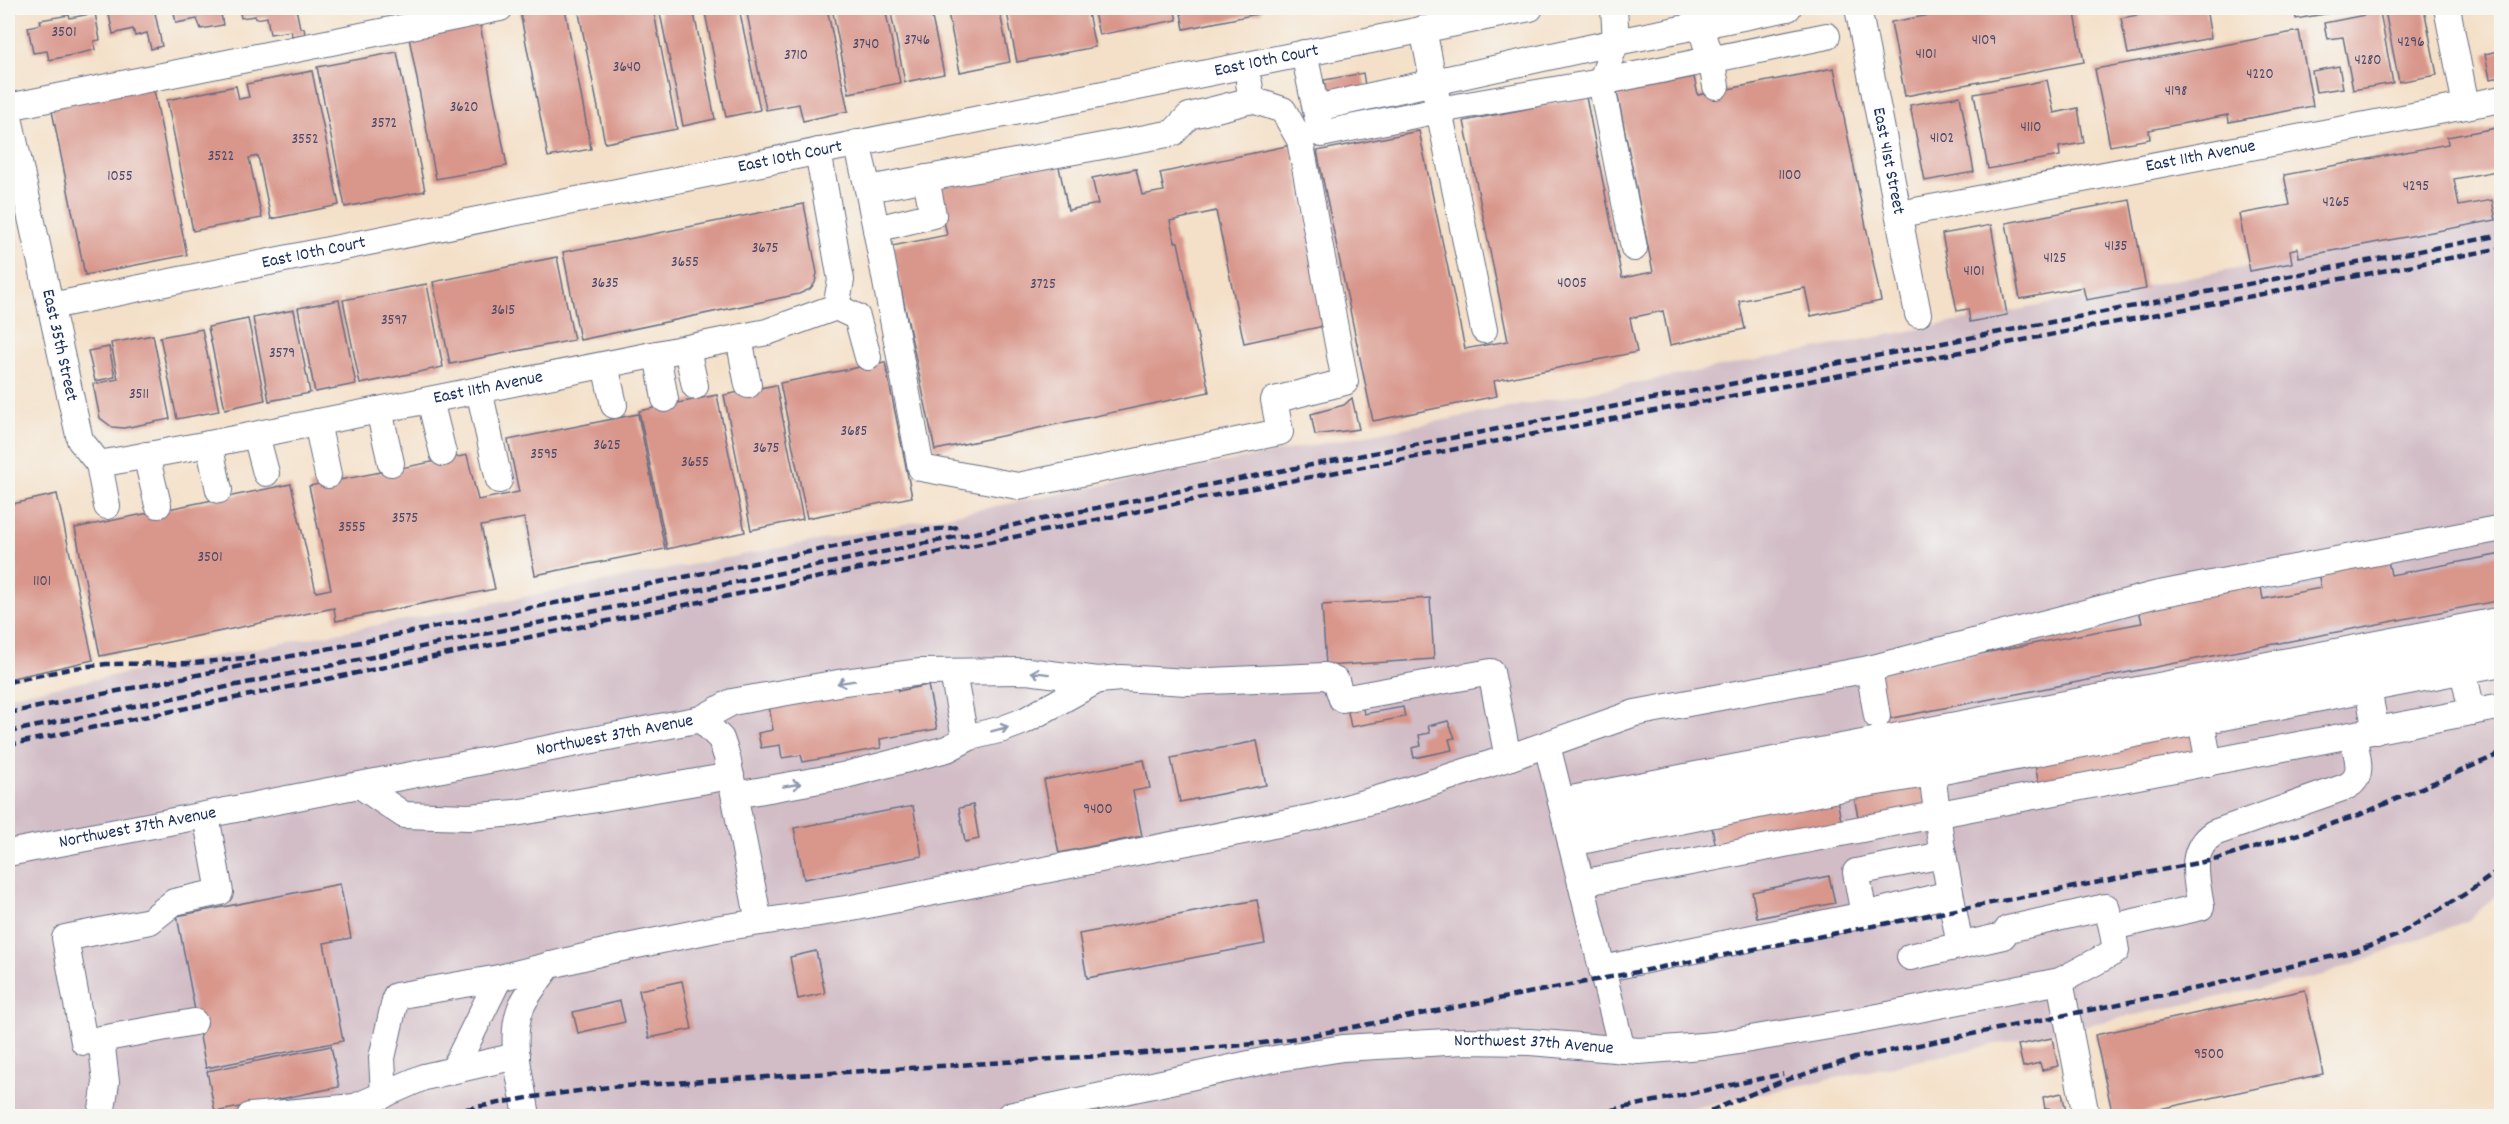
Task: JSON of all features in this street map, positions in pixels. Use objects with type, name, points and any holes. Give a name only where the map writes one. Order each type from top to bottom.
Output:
[{"type":"street","points":[[8,106],[500,8]]},
{"type":"street","name":"East 10th Court","points":[[51,306],[1530,8]]},
{"type":"street","points":[[1614,8],[1616,42],[1601,82],[1634,248]]},
{"type":"street","points":[[1316,108],[1616,42],[1696,16],[1788,8]]},
{"type":"street","name":"East 41st Street","points":[[1858,8],[1918,314]]},
{"type":"street","points":[[2447,8],[2466,106]]},
{"type":"street","points":[[1696,16],[1711,58],[1716,86]]},
{"type":"street","points":[[1423,29],[1484,330]]},
{"type":"street","points":[[1304,53],[1321,134],[1439,110],[1601,82],[1827,36]]},
{"type":"street","points":[[1246,65],[1252,100]]},
{"type":"street","name":"East 11th Avenue","points":[[1900,214],[2502,99]]},
{"type":"street","points":[[857,143],[876,228],[921,468],[1018,486],[1280,432],[1274,399],[1345,382],[1300,140],[1283,110],[1252,100],[1189,116],[1173,133],[868,189]]},
{"type":"street","name":"East 35th Street","points":[[8,113],[80,440],[99,464]]},
{"type":"street","points":[[818,151],[841,280],[836,307],[857,317],[868,357]]},
{"type":"street","points":[[876,228],[933,215],[926,178]]},
{"type":"street","name":"East 11th Avenue","points":[[209,444],[768,332],[836,307]]},
{"type":"street","points":[[739,338],[748,386]]},
{"type":"street","points":[[687,349],[695,386]]},
{"type":"street","points":[[657,354],[665,399]]},
{"type":"street","points":[[605,365],[614,405]]},
{"type":"street","points":[[479,390],[499,480]]},
{"type":"street","points":[[430,400],[443,453]]},
{"type":"street","points":[[379,410],[391,463]]},
{"type":"street","points":[[318,422],[328,475]]},
{"type":"street","points":[[255,435],[266,473]]},
{"type":"street","points":[[107,506],[99,464],[209,444],[219,490]]},
{"type":"street","points":[[146,455],[158,505]]},
{"type":"street","points":[[384,1095],[382,1058],[396,996],[499,978],[612,950],[759,922],[852,908],[1297,820],[1365,803],[1508,758],[1635,713],[1869,669],[2154,594],[2502,528]]},
{"type":"street","points":[[1566,822],[2502,620]]},
{"type":"street","points":[[1566,822],[1836,789],[1930,763],[2261,698],[2502,641]]},
{"type":"street","points":[[1930,763],[2201,721],[2261,698],[2368,689],[2502,663]]},
{"type":"street","points":[[1869,669],[1877,716]]},
{"type":"street","points":[[2463,670],[2472,712]]},
{"type":"street","points":[[701,719],[732,702],[893,675],[1027,671],[1098,680],[1121,678],[1203,682],[1329,677],[1339,686],[1342,699],[1491,672],[1508,758]]},
{"type":"street","points":[[953,673],[965,738]]},
{"type":"street","points":[[361,786],[404,814],[469,817],[863,771],[947,749],[965,738],[1003,729],[1024,721],[1098,680]]},
{"type":"street","points":[[1910,957],[2003,936],[2008,929],[2106,907],[2112,927],[2201,907],[2196,864],[2198,848],[2202,843],[2220,829],[2351,784],[2359,774],[2368,689]]},
{"type":"street","points":[[1581,883],[2502,706]]},
{"type":"street","name":"Northwest 37th Avenue","points":[[8,853],[701,719],[721,739],[733,785],[759,922]]},
{"type":"street","points":[[2201,721],[2210,763]]},
{"type":"street","points":[[1547,745],[1622,1050]]},
{"type":"street","points":[[1930,763],[1949,894],[1960,946]]},
{"type":"street","points":[[194,1022],[84,1042],[64,938],[150,921],[174,902],[220,892],[206,816]]},
{"type":"street","points":[[1864,915],[1856,872],[1943,855]]},
{"type":"street","points":[[1602,969],[1864,915],[1949,894]]},
{"type":"street","name":"Northwest 37th Avenue","points":[[1010,1116],[1268,1060],[1343,1048],[1484,1041],[1530,1042],[1622,1050],[1689,1048],[1782,1034],[2060,981],[2116,951],[2112,927]]},
{"type":"street","points":[[527,1116],[517,1056],[516,1032],[519,1012],[549,965]]},
{"type":"street","points":[[454,1069],[499,978]]},
{"type":"street","points":[[2060,981],[2086,1116]]},
{"type":"street","points":[[101,1039],[105,1083],[101,1116]]},
{"type":"street","points":[[250,1116],[355,1107],[408,1083],[454,1069],[517,1056]]},
{"type":"shaded area","points":[[2501,217],[2501,891],[2469,920],[2324,975],[1655,1116],[8,1116],[8,696]]},
{"type":"building","points":[[154,8],[162,46],[151,49],[147,33],[135,36],[133,29],[113,34],[108,10]]},
{"type":"building","points":[[173,8],[220,8],[223,25],[201,29],[197,19],[176,23]]},
{"type":"building","points":[[239,8],[296,8],[300,28],[304,28],[305,34],[292,36],[291,31],[270,34],[267,17],[241,18]]},
{"type":"building","points":[[543,8],[565,8],[591,149],[548,157],[520,12]]},
{"type":"building","points":[[578,8],[653,8],[677,129],[605,143]]},
{"type":"building","points":[[659,8],[693,8],[715,119],[683,126]]},
{"type":"building","points":[[704,8],[739,8],[760,110],[726,117]]},
{"type":"building","points":[[746,8],[827,8],[848,111],[803,121],[799,104],[766,110]]},
{"type":"building","points":[[832,8],[885,8],[900,83],[849,93]]},
{"type":"building","points":[[890,8],[930,8],[944,74],[905,82]]},
{"type":"building","points":[[947,8],[999,8],[1010,62],[960,72]]},
{"type":"building","points":[[1006,8],[1087,8],[1095,47],[1017,62]]},
{"type":"building","points":[[1093,8],[1174,8],[1177,20],[1099,35]]},
{"type":"building","points":[[1180,8],[1261,8],[1262,13],[1184,29]]},
{"type":"building","points":[[1968,8],[2074,8],[2084,62],[1905,96],[1891,22]]},
{"type":"building","points":[[2148,8],[2206,8],[2211,38],[2128,54],[2121,18],[2149,13]]},
{"type":"building","points":[[2294,8],[2353,8],[2353,9],[2296,19]]},
{"type":"building","points":[[2424,8],[2437,75],[2399,82],[2385,11]]},
{"type":"building","points":[[2380,12],[2393,83],[2353,90],[2343,37],[2327,39],[2324,23]]},
{"type":"building","points":[[95,13],[100,40],[94,41],[95,50],[49,60],[47,51],[33,53],[28,27],[41,24],[40,20],[69,15],[70,18]]},
{"type":"building","points":[[479,19],[507,166],[436,179],[408,32]]},
{"type":"building","points":[[2299,31],[2313,106],[2229,122],[2228,115],[2149,130],[2150,139],[2110,146],[2095,69]]},
{"type":"building","points":[[2502,50],[2502,77],[2490,79],[2485,54]]},
{"type":"building","points":[[397,52],[425,191],[345,207],[317,67]]},
{"type":"building","points":[[2339,66],[2343,88],[2316,92],[2312,71]]},
{"type":"building","points":[[1834,68],[1881,301],[1811,316],[1805,288],[1739,301],[1745,329],[1670,345],[1663,311],[1630,318],[1637,352],[1494,381],[1497,396],[1373,421],[1317,151],[1419,131],[1465,349],[1508,341],[1464,121],[1586,97],[1622,278],[1653,272],[1617,92],[1694,77],[1698,95]]},
{"type":"building","points":[[312,71],[339,205],[271,219],[258,156],[249,158],[262,218],[193,231],[167,100],[236,86],[239,99],[249,97],[246,84]]},
{"type":"building","points":[[1363,73],[1366,92],[1327,100],[1324,80]]},
{"type":"building","points":[[2047,80],[2054,113],[2078,108],[2084,143],[2059,147],[2060,156],[1988,169],[1974,94]]},
{"type":"building","points":[[153,85],[187,255],[85,275],[51,106]]},
{"type":"building","points":[[1960,96],[1974,172],[1925,181],[1910,105]]},
{"type":"building","points":[[2502,127],[2502,170],[2454,179],[2459,206],[2492,200],[2496,220],[2299,257],[2298,248],[2290,250],[2292,263],[2250,271],[2239,214],[2290,205],[2284,175],[2448,144],[2447,137]]},
{"type":"building","points":[[1291,145],[1329,325],[1244,343],[1216,211],[1170,221],[1175,242],[1178,242],[1209,392],[935,450],[892,246],[947,235],[937,188],[1058,162],[1068,210],[1098,204],[1092,178],[1136,169],[1142,195],[1164,191],[1160,173]]},
{"type":"building","points":[[2130,200],[2146,289],[2086,300],[2083,287],[2020,299],[2006,223]]},
{"type":"building","points":[[804,204],[817,273],[815,283],[810,289],[799,294],[580,340],[563,252]]},
{"type":"building","points":[[1991,225],[2007,315],[1970,322],[1968,309],[1957,311],[1942,234]]},
{"type":"building","points":[[557,257],[574,340],[450,364],[433,282]]},
{"type":"building","points":[[427,284],[443,367],[360,384],[343,300]]},
{"type":"building","points":[[339,300],[356,384],[315,392],[298,308]]},
{"type":"building","points":[[294,310],[310,393],[269,401],[253,318]]},
{"type":"building","points":[[248,319],[265,400],[225,409],[208,327]]},
{"type":"building","points":[[202,329],[219,411],[177,419],[160,337]]},
{"type":"building","points":[[153,335],[170,419],[124,428],[112,427],[100,418],[93,384],[118,379],[111,343]]},
{"type":"building","points":[[109,347],[115,377],[95,381],[88,351]]},
{"type":"building","points":[[885,362],[912,497],[807,518],[780,383]]},
{"type":"building","points":[[776,385],[803,519],[751,530],[724,395]]},
{"type":"building","points":[[717,395],[745,532],[667,549],[639,411]]},
{"type":"building","points":[[1352,398],[1359,429],[1315,435],[1311,414],[1344,405]]},
{"type":"building","points":[[638,414],[665,549],[535,575],[524,518],[481,526],[495,589],[336,621],[334,608],[100,656],[75,528],[291,484],[316,592],[331,589],[309,486],[467,455],[478,500],[519,492],[508,440]]},
{"type":"building","points":[[57,494],[93,660],[8,679],[8,505]]},
{"type":"building","points":[[2502,554],[2502,600],[1882,720],[1873,674],[2142,623],[2138,605],[2260,582],[2263,599],[2321,588],[2318,573],[2387,556],[2391,575]]},
{"type":"building","points":[[1430,598],[1434,659],[1326,666],[1322,605]]},
{"type":"building","points":[[897,683],[898,691],[928,685],[937,729],[880,739],[881,748],[803,762],[801,755],[782,758],[780,745],[761,748],[758,733],[773,730],[769,706]]},
{"type":"building","points":[[1362,704],[1364,714],[1403,707],[1405,717],[1351,727],[1347,707]]},
{"type":"building","points":[[1448,721],[1455,738],[1449,739],[1452,750],[1414,758],[1412,748],[1421,746],[1419,735],[1430,733],[1428,726]]},
{"type":"building","points":[[2193,728],[2199,762],[2040,792],[2034,758]]},
{"type":"building","points":[[1257,741],[1266,785],[1180,802],[1171,758]]},
{"type":"building","points":[[1144,760],[1150,788],[1133,791],[1142,836],[1059,853],[1044,780]]},
{"type":"building","points":[[1921,778],[1928,813],[1860,827],[1853,792]]},
{"type":"building","points":[[1836,794],[1843,831],[1717,854],[1710,816]]},
{"type":"building","points":[[973,805],[979,839],[965,842],[959,808]]},
{"type":"building","points":[[913,806],[922,856],[804,879],[794,828]]},
{"type":"building","points":[[1829,876],[1835,903],[1757,918],[1752,892]]},
{"type":"building","points":[[340,884],[351,938],[324,943],[343,1041],[206,1068],[177,916]]},
{"type":"building","points":[[1257,900],[1265,944],[1087,978],[1079,934]]},
{"type":"building","points":[[816,951],[825,993],[798,999],[790,957]]},
{"type":"building","points":[[682,981],[692,1029],[649,1038],[639,990]]},
{"type":"building","points":[[2305,990],[2323,1074],[2127,1116],[2113,1116],[2095,1035]]},
{"type":"building","points":[[620,1001],[625,1022],[578,1033],[573,1012]]},
{"type":"building","points":[[2052,1038],[2058,1066],[2042,1070],[2040,1063],[2023,1067],[2018,1045]]},
{"type":"building","points":[[331,1046],[339,1087],[215,1112],[207,1071]]},
{"type":"building","points":[[2062,1093],[2067,1116],[2053,1116],[2049,1108],[2045,1109],[2043,1097]]},
{"type":"railway","points":[[8,732],[1218,483],[2502,235]]},
{"type":"railway","points":[[8,745],[1217,495],[2502,248]]},
{"type":"railway","points":[[8,713],[908,532],[961,527]]},
{"type":"railway","points":[[8,682],[74,668],[106,664],[194,663],[254,657]]},
{"type":"railway","points":[[426,1116],[533,1097],[609,1087],[1132,1054],[1256,1044],[1297,1038],[2218,859],[2357,816],[2502,753]]},
{"type":"railway","points":[[1710,1111],[1783,1081],[1855,1058],[2207,986],[2355,951],[2396,936],[2470,891],[2502,868]]},
{"type":"railway","points":[[1584,1116],[1783,1074]]}]
